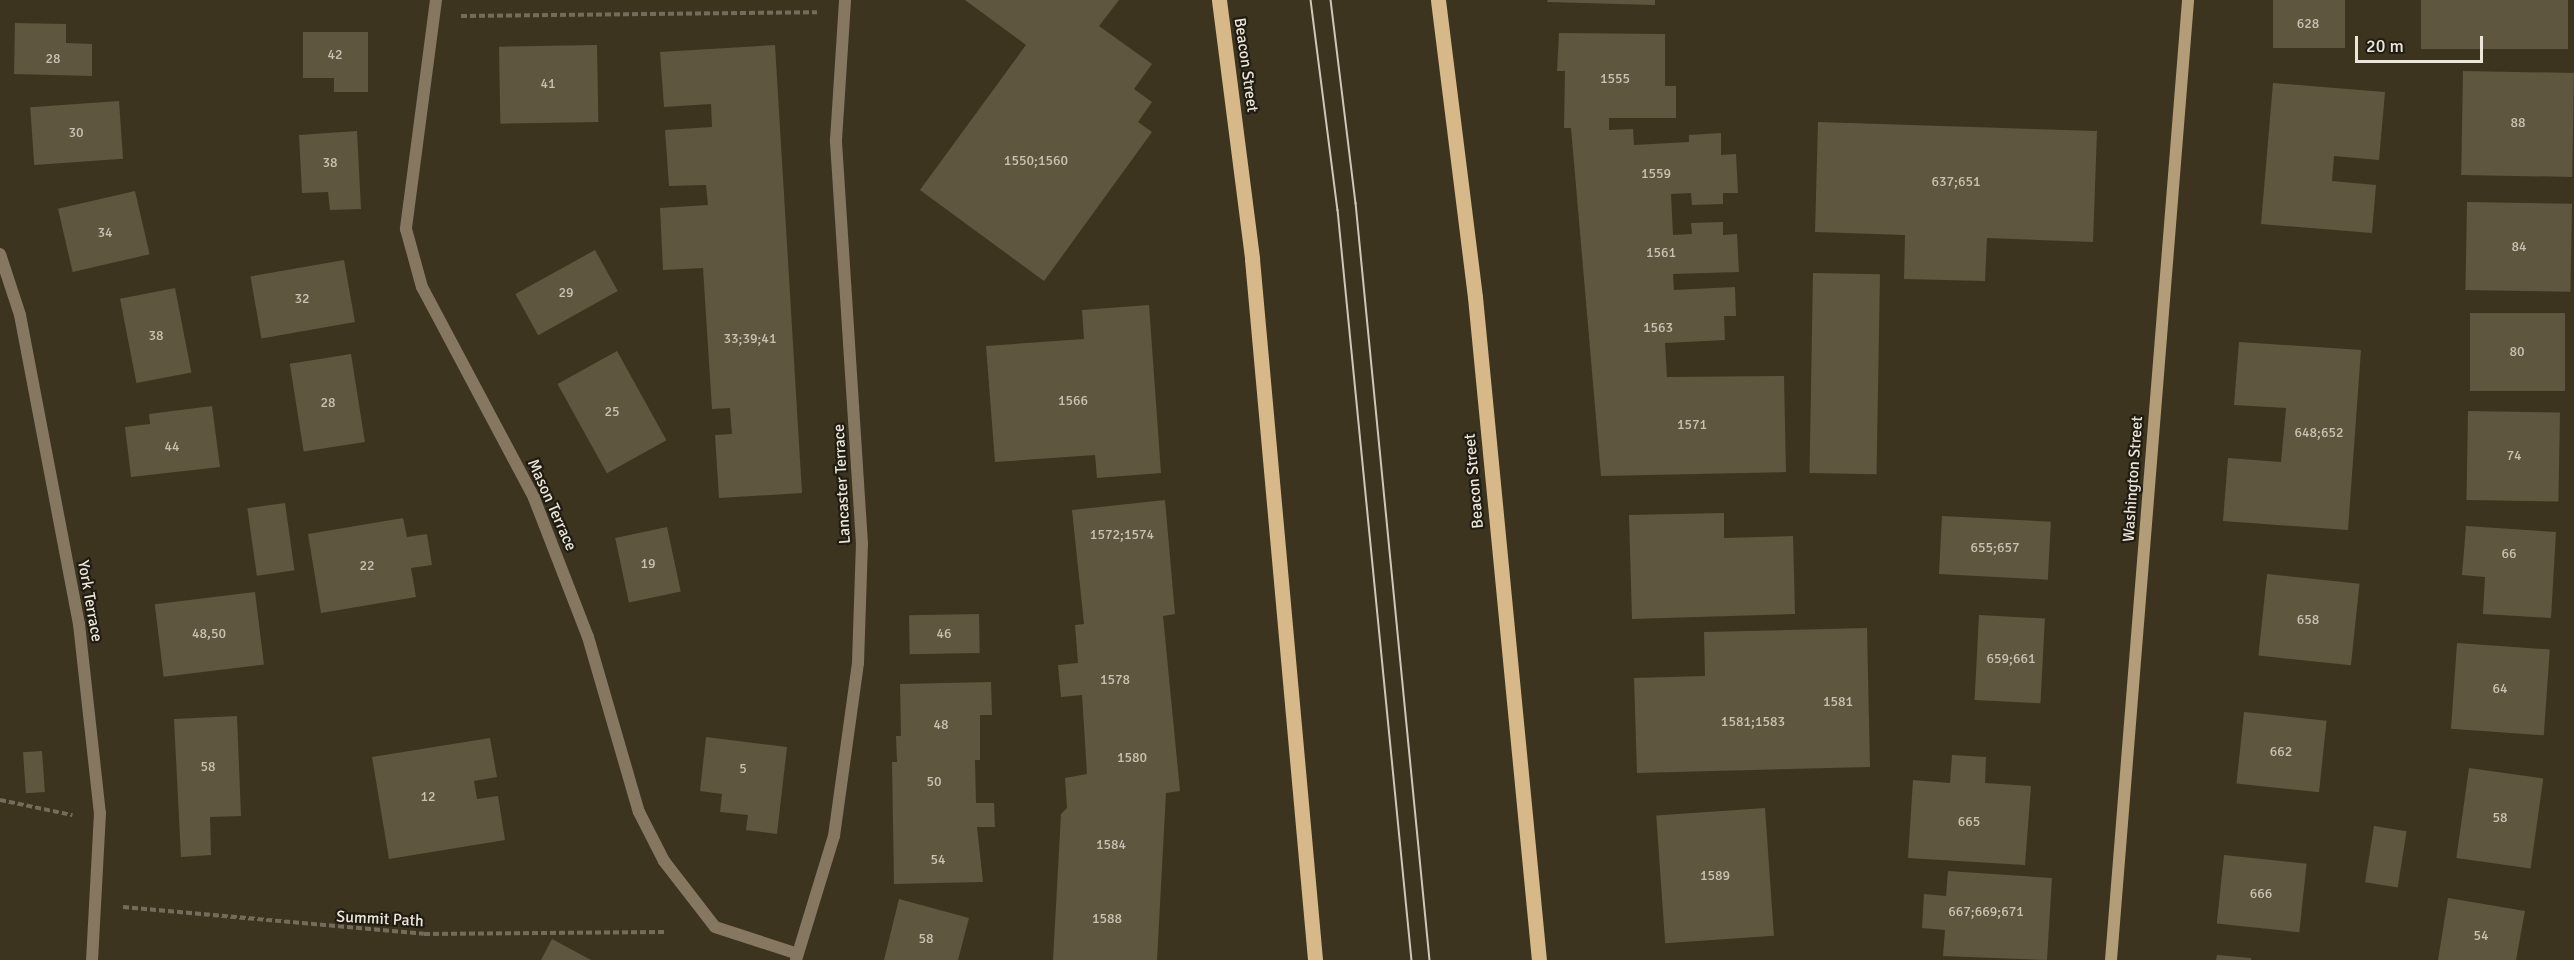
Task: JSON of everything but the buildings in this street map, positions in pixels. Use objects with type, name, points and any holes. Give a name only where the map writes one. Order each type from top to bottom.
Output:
[{"type":"main road","name":"Beacon Street","points":[[1219,0],[1252,259],[1315,960]]},
{"type":"main road","name":"Beacon Street","points":[[1438,0],[1474,285],[1539,960]]},
{"type":"main road","name":"Washington Street","points":[[2111,960],[2188,0]]},
{"type":"street","name":"Mason Terrace","points":[[435,0],[406,229],[422,287],[534,498],[588,638],[639,812],[664,861],[715,927],[797,957]]},
{"type":"street","name":"Lancaster Terrace","points":[[797,957],[834,836],[858,663],[862,544],[836,140],[845,0]]},
{"type":"street","name":"York Terrace","points":[[0,254],[20,315],[79,624],[100,813],[92,960]]},
{"type":"path","points":[[434,16],[818,12]]},
{"type":"path","points":[[0,800],[62,816]]},
{"type":"path","name":"Summit Path","points":[[95,904],[424,934],[665,932]]},
{"type":"tram line","points":[[1311,0],[1338,210],[1412,960]]},
{"type":"tram line","points":[[1331,0],[1356,203],[1430,960]]}]
